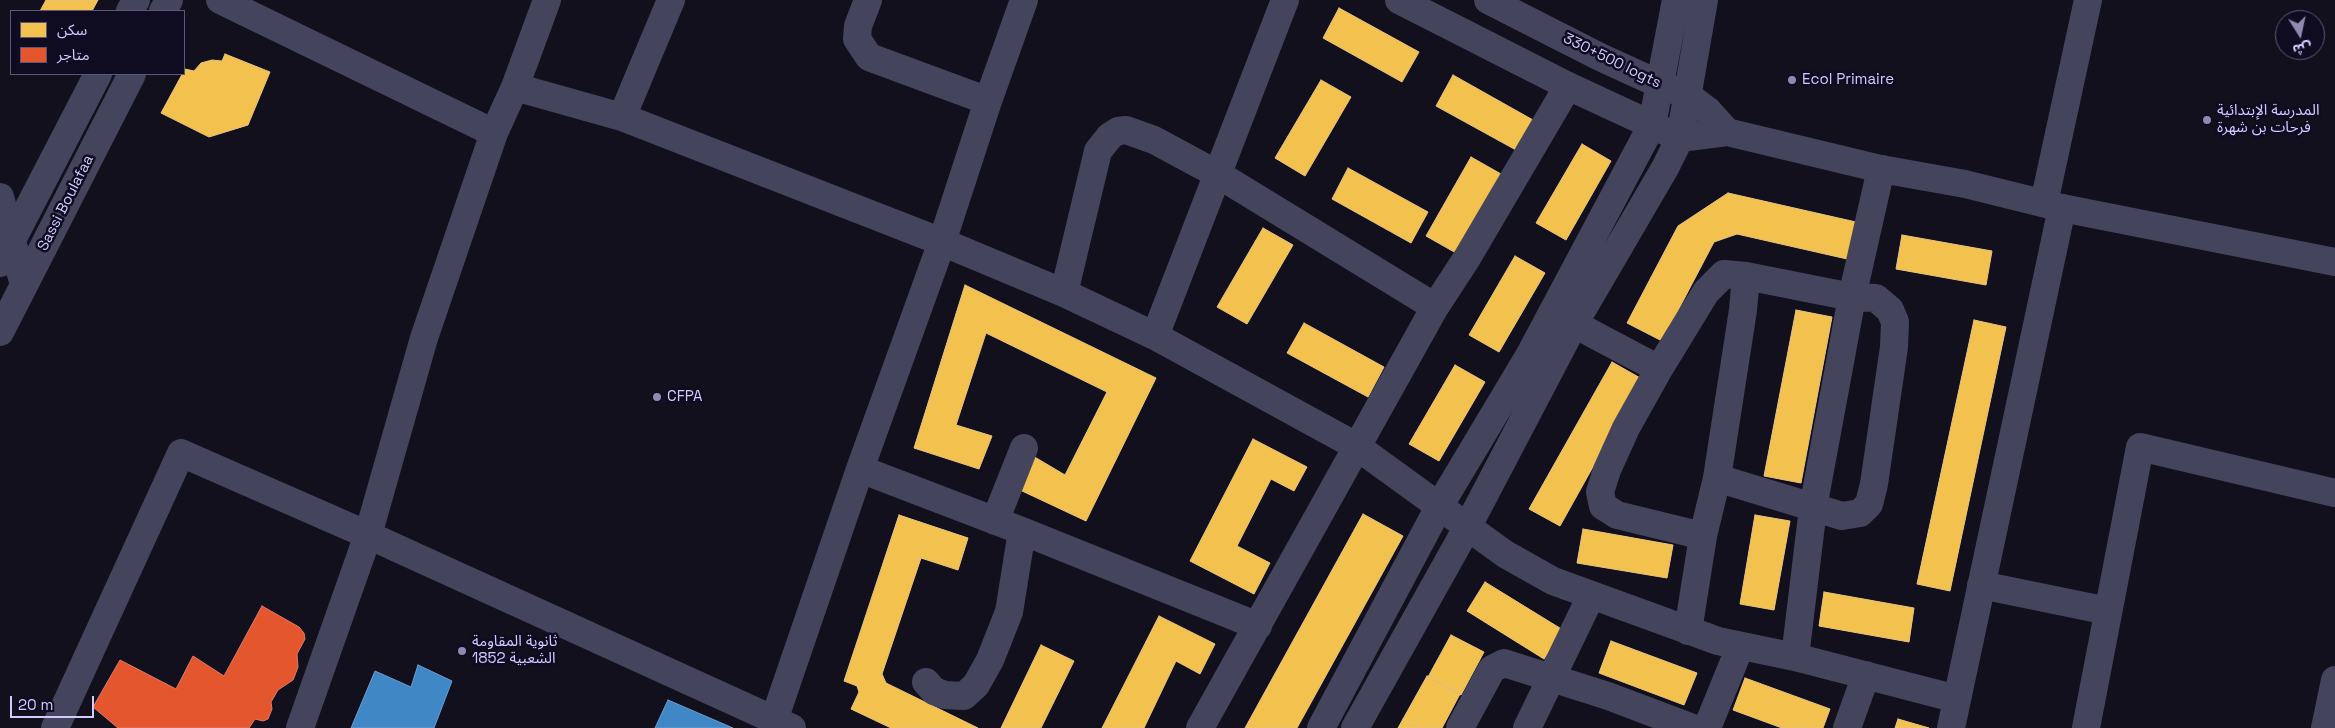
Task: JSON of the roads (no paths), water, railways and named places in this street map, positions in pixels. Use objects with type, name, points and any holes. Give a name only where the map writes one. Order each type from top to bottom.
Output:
[{"type":"street","points":[[220,0],[494,133]]},
{"type":"street","points":[[300,728],[368,535],[424,338],[494,133],[515,87],[547,0]]},
{"type":"street","points":[[622,117],[670,0]]},
{"type":"street","points":[[868,0],[858,26],[857,39],[869,57],[988,101]]},
{"type":"street","points":[[55,728],[181,453],[368,535],[783,724],[860,469],[942,242],[988,101],[1024,0]]},
{"type":"street","points":[[1155,336],[1286,0]]},
{"type":"street","points":[[1399,0],[1568,86],[1680,138],[1727,132],[1881,169],[1965,184],[2053,205],[2335,262]]},
{"type":"street","name":"330+500 logts","points":[[1488,0],[1659,84],[1687,95],[1708,111],[1727,132]]},
{"type":"street","points":[[1321,728],[1440,505],[1529,356],[1652,125],[1676,0]]},
{"type":"street","points":[[1354,728],[1468,526],[1574,324],[1665,168],[1680,138],[1704,0]]},
{"type":"street","points":[[1951,728],[2053,205],[2088,0]]},
{"type":"street","points":[[6,251],[97,75]]},
{"type":"street","name":"Sassi Boulafaa","points":[[0,332],[131,75]]},
{"type":"street","points":[[1200,728],[1435,307],[1467,258],[1568,86]]},
{"type":"street","points":[[515,87],[622,117],[942,242],[1064,293],[1155,336],[1356,446],[1440,505],[1505,554],[1553,581],[1688,631],[1740,647],[1795,657],[1957,699]]},
{"type":"street","points":[[1064,293],[1098,151],[1110,136],[1118,131],[1126,130],[1154,140],[1218,175],[1435,307]]},
{"type":"street","points":[[1795,657],[1813,508],[1852,296],[1881,169]]},
{"type":"street","points":[[0,197],[6,251],[24,285]]},
{"type":"street","points":[[1702,536],[1617,515],[1603,506],[1600,492],[1607,470],[1626,428],[1659,368],[1712,286],[1724,274],[1746,276],[1852,296],[1876,298],[1890,310],[1895,322],[1894,347],[1874,484],[1869,504],[1860,513],[1842,516],[1717,478]]},
{"type":"street","points":[[1688,631],[1702,536],[1717,478],[1743,310],[1746,276]]},
{"type":"street","points":[[1574,324],[1659,368]]},
{"type":"street","points":[[2086,728],[2140,447],[2335,493]]},
{"type":"street","points":[[995,521],[1024,448]]},
{"type":"street","points":[[860,469],[1022,530],[1258,626]]},
{"type":"street","points":[[926,682],[934,691],[954,696],[964,696],[976,685],[990,660],[1009,612],[1022,530]]},
{"type":"street","points":[[1980,584],[2108,611]]},
{"type":"street","points":[[1527,728],[1591,596]]},
{"type":"street","points":[[1707,728],[1740,647]]},
{"type":"street","points":[[1460,728],[1492,669],[1504,663],[1608,696],[1693,728]]},
{"type":"street","points":[[1847,728],[1866,675]]},
{"type":"street","points":[[2325,728],[2335,680]]},
{"type":"place","name":"Ecol Primaire","points":[[1792,80]]},
{"type":"place","name":"المدرسة الإبتدائية فرحات بن شهرة","points":[[2207,120]]},
{"type":"place","name":"CFPA","points":[[657,397]]},
{"type":"place","name":"ثانوية المقاومة الشعبية 1852","points":[[462,651]]}]
